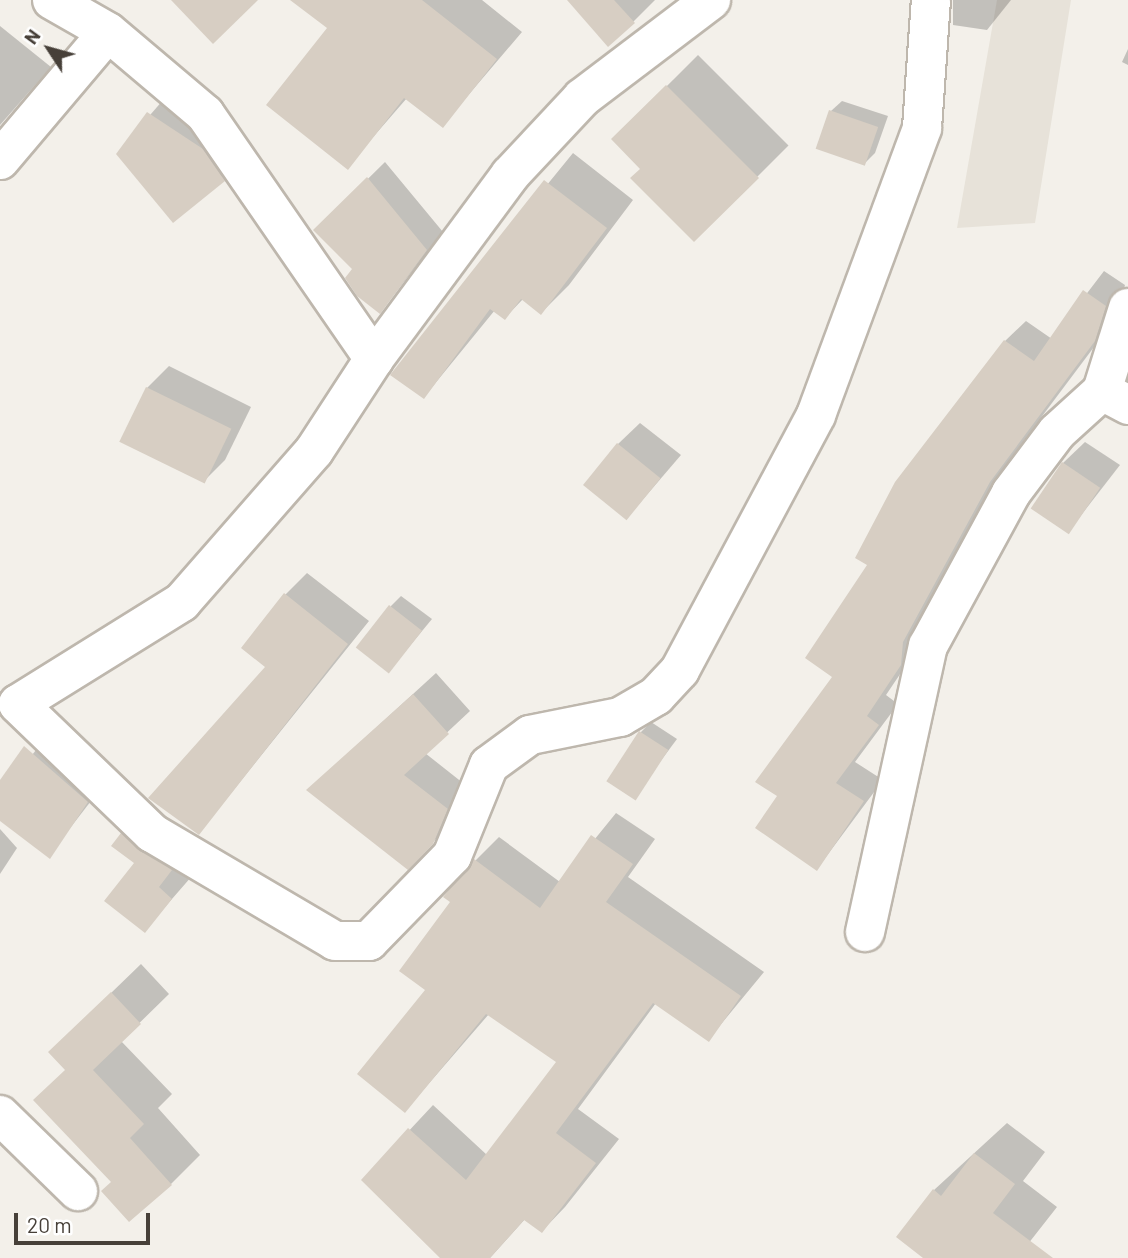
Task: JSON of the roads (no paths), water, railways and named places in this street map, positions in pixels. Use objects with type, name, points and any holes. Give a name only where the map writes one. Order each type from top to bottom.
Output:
[{"type":"street","points":[[52,0],[108,32],[205,114],[374,359]]},
{"type":"street","points":[[711,0],[582,98],[510,175],[374,359],[314,451],[182,603],[9,713],[152,833],[335,941],[369,941],[452,856],[489,765],[530,735],[620,718],[656,696],[680,670],[816,415],[922,128],[931,0]]},
{"type":"street","points":[[0,160],[108,32]]},
{"type":"street","points":[[865,932],[928,646],[1011,493],[1057,432],[1115,398],[1128,308]]},
{"type":"street","points":[[0,1115],[78,1191]]}]
